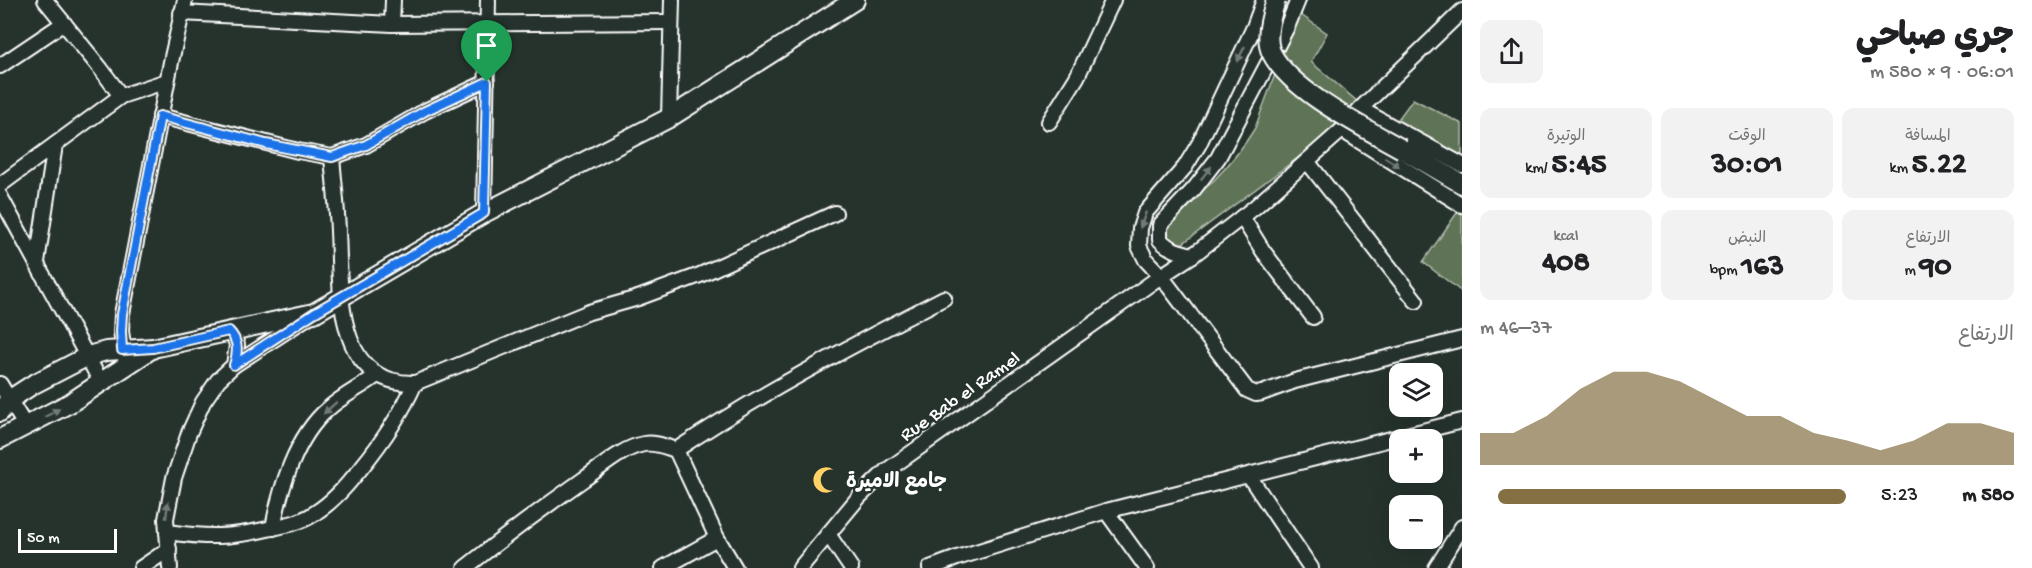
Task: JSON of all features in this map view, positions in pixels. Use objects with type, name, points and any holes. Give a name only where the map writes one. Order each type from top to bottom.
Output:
[{"type":"street","points":[[45,0],[121,96]]},
{"type":"street","points":[[172,0],[183,7],[392,24],[671,22]]},
{"type":"street","points":[[392,24],[393,0]]},
{"type":"street","points":[[484,213],[488,0]]},
{"type":"street","points":[[669,118],[672,0]]},
{"type":"street","points":[[170,568],[167,505],[174,478],[189,433],[203,402],[218,380],[234,365],[314,313],[484,213],[669,118],[855,0]]},
{"type":"street","points":[[1049,122],[1077,77],[1113,0]]},
{"type":"street","points":[[1264,0],[1254,27],[1199,144],[1185,167],[1144,213],[1139,246],[1146,260],[1161,276],[1247,390],[1256,393],[1462,339]]},
{"type":"street","points":[[1276,0],[1268,24],[1271,53],[1293,80],[1323,103],[1462,184]]},
{"type":"street","points":[[1193,255],[1178,252],[1160,240],[1160,225],[1194,189],[1218,158],[1287,27],[1298,0]]},
{"type":"street","points":[[125,358],[121,331],[122,314],[183,7]]},
{"type":"street","name":"Rue Bab el Ramel","points":[[800,568],[859,497],[886,471],[1193,255],[1242,217],[1342,130],[1360,109],[1462,11]]},
{"type":"street","points":[[0,66],[64,23]]},
{"type":"street","points":[[0,185],[121,96],[167,81]]},
{"type":"street","points":[[160,116],[287,149],[332,157],[366,145],[425,111],[487,82]]},
{"type":"street","points":[[1360,109],[1462,165]]},
{"type":"street","points":[[1342,130],[1462,205]]},
{"type":"street","points":[[37,262],[55,144]]},
{"type":"street","points":[[332,157],[338,220],[340,299],[347,329],[354,348],[362,360],[377,375],[400,383],[415,383],[589,312],[638,298],[700,275],[835,213]]},
{"type":"street","points":[[1307,161],[1416,301]]},
{"type":"street","points":[[0,196],[101,382]]},
{"type":"street","points":[[1242,217],[1263,251],[1313,317]]},
{"type":"street","points":[[676,450],[732,412],[871,335],[944,298]]},
{"type":"street","points":[[4,406],[32,385],[88,356],[125,358],[153,348],[314,313]]},
{"type":"street","points":[[229,331],[234,336],[237,345],[234,365]]},
{"type":"street","points":[[2,435],[26,427],[70,403],[101,382],[125,358]]},
{"type":"street","points":[[273,528],[284,480],[310,430],[326,410],[377,375]]},
{"type":"street","points":[[167,532],[222,538],[291,524],[313,515],[345,489],[388,434],[415,383]]},
{"type":"street","points":[[0,384],[4,406],[26,427]]},
{"type":"street","points":[[930,568],[961,563],[1106,511],[1462,421]]},
{"type":"street","points":[[465,568],[514,528],[619,455],[644,444],[655,444],[676,450],[717,537],[735,568]]},
{"type":"street","points":[[1249,476],[1311,568]]},
{"type":"street","points":[[1106,511],[1147,568]]},
{"type":"street","points":[[1436,568],[1462,527]]},
{"type":"street","points":[[828,534],[851,568]]},
{"type":"street","points":[[663,568],[717,537]]},
{"type":"street","points":[[141,568],[168,549]]},
{"type":"green space","points":[[1298,13],[1327,33],[1311,62],[1365,108],[1179,246],[1167,238],[1166,222],[1215,180],[1236,156],[1255,128]]},
{"type":"green space","points":[[1413,99],[1462,124],[1462,159],[1396,122]]},
{"type":"green space","points":[[1462,208],[1462,292],[1423,262]]},
{"type":"place","name":"جامع الاميرة","points":[[826,480]]},
{"type":"route","points":[[487,82],[484,213],[314,313],[234,365],[237,345],[234,336],[229,331],[153,348],[122,350],[122,314],[160,116],[266,144],[332,157],[366,145],[425,111],[487,82]]}]
